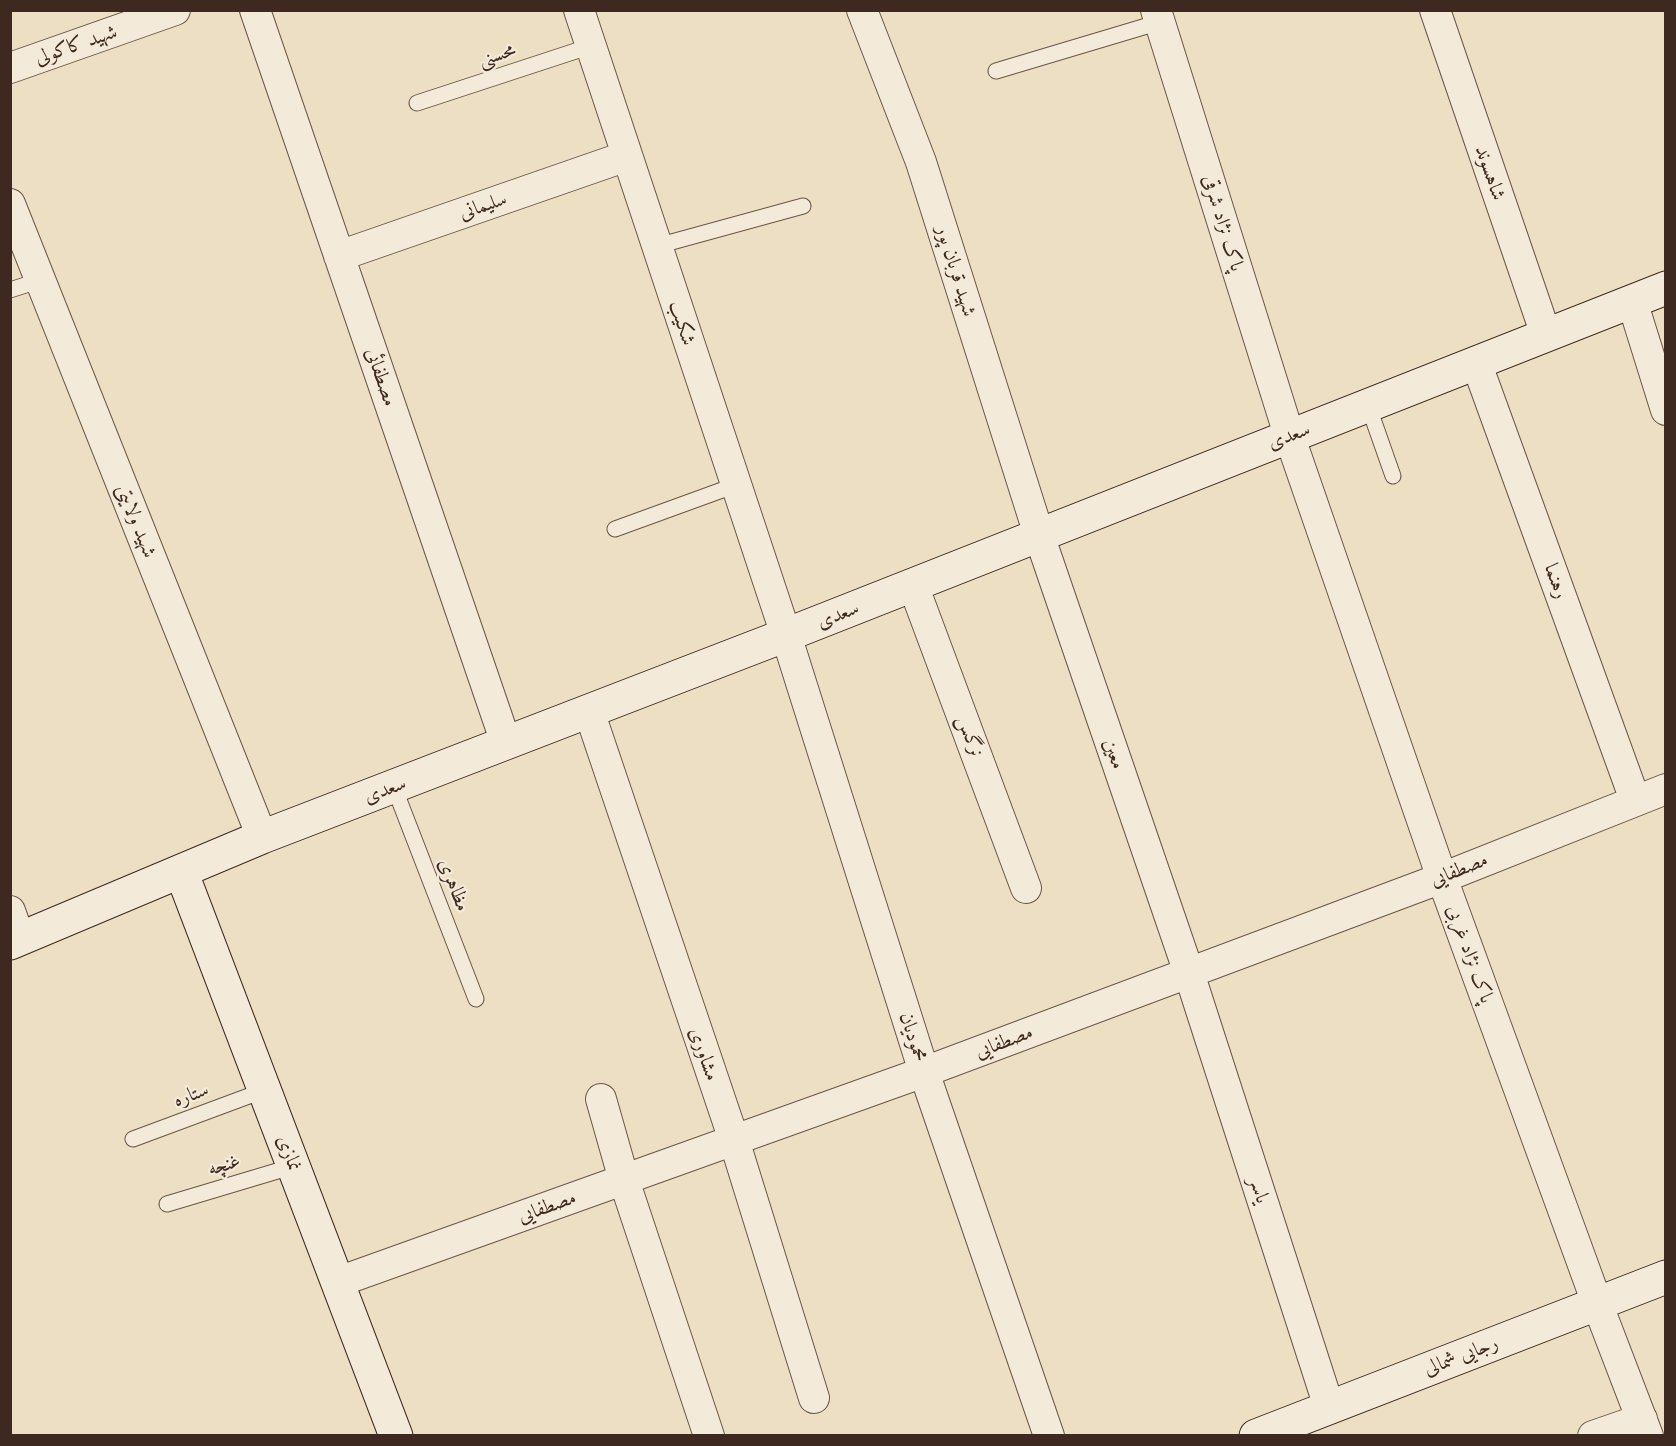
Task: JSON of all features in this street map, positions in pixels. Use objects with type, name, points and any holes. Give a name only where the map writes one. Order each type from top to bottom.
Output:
[{"type":"street","name":"مصطفائی","points":[[255,10],[506,743]]},
{"type":"street","name":"شکیب","points":[[579,10],[786,635]]},
{"type":"street","name":"شهید قربان پور","points":[[862,10],[921,162],[1039,535]]},
{"type":"street","name":"شاهسوند","points":[[1435,10],[1546,335]]},
{"type":"street","name":"شهید کاکولی","points":[[10,68],[158,13]]},
{"type":"street","name":"پاک نژاد شرقی","points":[[1158,16],[1289,435]]},
{"type":"street","name":"سلیمانی","points":[[339,255],[627,156]]},
{"type":"street","name":"شهید ولایتی","points":[[10,204],[262,837]]},
{"type":"street","name":"سعدی","points":[[14,931],[181,872],[262,837],[786,635],[1665,288]]},
{"type":"street","points":[[1632,301],[1665,410]]},
{"type":"street","name":"رهنما","points":[[1476,362],[1635,800]]},
{"type":"street","name":"پاک نژاد غربی","points":[[1289,435],[1442,878],[1597,1303],[1645,1427]]},
{"type":"street","name":"معین","points":[[1039,535],[1189,972]]},
{"type":"street","name":"نرگس","points":[[913,585],[1026,888]]},
{"type":"street","name":"محمودیان","points":[[786,635],[924,1072],[1049,1436]]},
{"type":"street","name":"مشاوری","points":[[589,711],[734,1140],[814,1398]]},
{"type":"street","name":"مصطفایی","points":[[338,1282],[924,1072],[1442,878],[1665,789]]},
{"type":"street","name":"نمازی","points":[[181,872],[396,1436]]},
{"type":"street","name":"یاسر","points":[[1189,972],[1329,1407]]},
{"type":"street","points":[[601,1099],[624,1180],[709,1436]]},
{"type":"street","name":"رجایی شمالی","points":[[1256,1436],[1665,1277]]},
{"type":"street","points":[[1593,1436],[1645,1427]]},
{"type":"lane","points":[[996,71],[1158,16]]},
{"type":"lane","name":"محسنی","points":[[417,103],[591,46]]},
{"type":"lane","points":[[657,246],[803,206]]},
{"type":"lane","points":[[10,290],[41,280]]},
{"type":"lane","points":[[1368,405],[1393,476]]},
{"type":"lane","points":[[615,529],[736,485]]},
{"type":"lane","name":"مظاهری","points":[[394,787],[476,999]]},
{"type":"lane","name":"ستاره","points":[[133,1139],[265,1090]]},
{"type":"lane","name":"غنچه","points":[[167,1204],[294,1166]]}]
